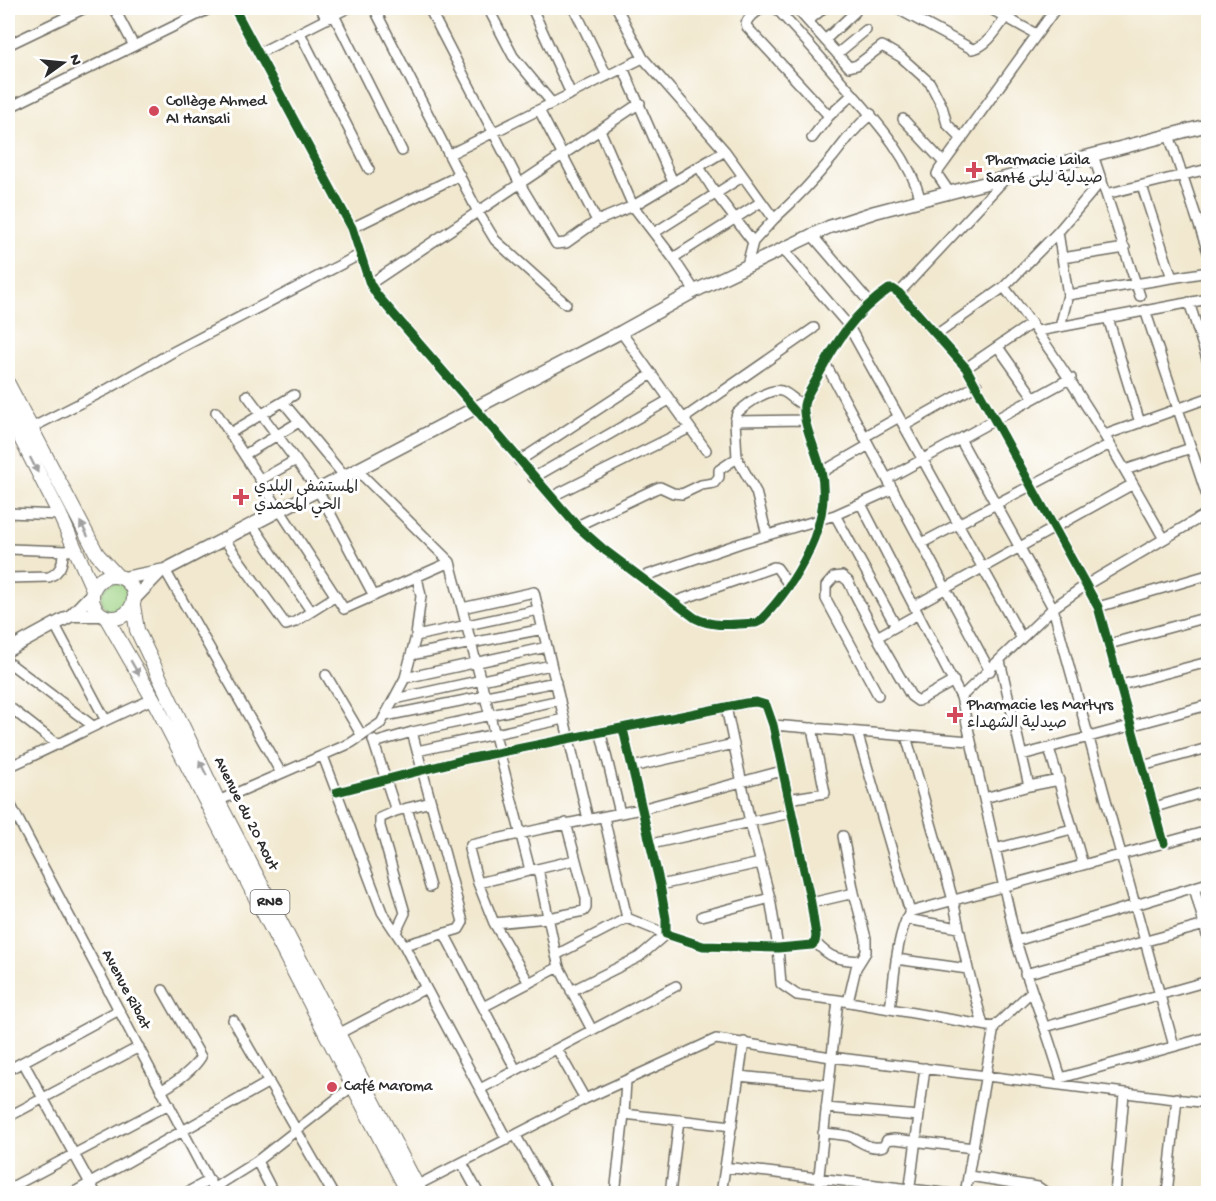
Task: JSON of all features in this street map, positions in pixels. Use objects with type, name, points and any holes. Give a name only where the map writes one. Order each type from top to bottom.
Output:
[{"type":"main road","name":"RN8","points":[[8,384],[97,554],[132,587],[134,602]]},
{"type":"main road","name":"RN8","points":[[8,413],[60,515],[70,551],[92,591],[93,604],[104,616]]},
{"type":"main road","points":[[92,591],[105,577],[121,577]]},
{"type":"main road","points":[[104,616],[122,616],[134,602]]},
{"type":"main road","name":"Avenue du 20 Aout","points":[[134,602],[137,630],[218,801],[338,1034],[413,1191]]},
{"type":"main road","name":"Avenue du 20 Aout","points":[[104,616],[153,699],[354,1085],[413,1191]]},
{"type":"street","points":[[64,8],[73,13]]},
{"type":"street","points":[[8,45],[85,8]]},
{"type":"street","points":[[114,8],[134,46]]},
{"type":"street","points":[[8,108],[211,8]]},
{"type":"street","points":[[234,8],[352,228],[370,284],[376,295],[577,526],[602,548],[695,618],[712,626],[756,623],[765,616],[802,566],[824,501],[822,472],[806,420],[804,405],[825,363],[848,325],[889,290],[893,289],[899,293],[966,368],[1098,607],[1164,843]]},
{"type":"street","points":[[321,8],[330,17],[402,151]]},
{"type":"street","points":[[259,52],[348,8]]},
{"type":"street","points":[[374,8],[478,212],[495,240],[566,304]]},
{"type":"street","points":[[430,8],[520,184],[556,244],[566,243],[597,221],[633,206],[725,151]]},
{"type":"street","points":[[491,8],[513,56],[552,103]]},
{"type":"street","points":[[532,8],[571,94]]},
{"type":"street","points":[[574,8],[607,76]]},
{"type":"street","points":[[617,8],[643,58],[725,151],[774,219]]},
{"type":"street","points":[[762,8],[749,18],[746,23],[747,27],[830,116]]},
{"type":"street","points":[[776,8],[883,128],[918,187],[921,201]]},
{"type":"street","points":[[796,8],[851,67],[882,46],[901,57],[930,83],[942,106],[946,124],[962,139]]},
{"type":"street","points":[[808,21],[824,8]]},
{"type":"street","points":[[896,8],[972,49],[985,44],[1006,17]]},
{"type":"street","points":[[989,8],[1036,34]]},
{"type":"street","points":[[950,192],[937,174],[1056,8]]},
{"type":"street","points":[[825,40],[855,12]]},
{"type":"street","points":[[837,54],[866,30]]},
{"type":"street","points":[[300,33],[369,169]]},
{"type":"street","points":[[450,154],[643,58]]},
{"type":"street","points":[[623,68],[673,182]]},
{"type":"street","points":[[812,138],[830,116],[853,94]]},
{"type":"street","points":[[370,284],[640,104]]},
{"type":"street","points":[[539,110],[597,221]]},
{"type":"street","points":[[747,265],[753,242],[800,195],[833,157],[850,133],[871,114]]},
{"type":"street","points":[[903,119],[944,163]]},
{"type":"street","points":[[121,577],[162,571],[345,477],[695,291],[811,234],[876,212],[1209,125]]},
{"type":"street","points":[[600,130],[633,206],[695,291]]},
{"type":"street","points":[[1169,135],[1209,252]]},
{"type":"street","points":[[1093,155],[1140,296]]},
{"type":"street","points":[[699,167],[716,194],[753,242]]},
{"type":"street","points":[[1106,194],[1209,169]]},
{"type":"street","points":[[352,228],[460,175]]},
{"type":"street","points":[[654,233],[742,177]]},
{"type":"street","points":[[899,293],[1006,178]]},
{"type":"street","points":[[936,334],[1004,287],[1058,232],[1102,180]]},
{"type":"street","points":[[1142,186],[1172,278]]},
{"type":"street","points":[[673,258],[761,201]]},
{"type":"street","points":[[1058,232],[1068,295],[1060,327]]},
{"type":"street","points":[[811,234],[871,304]]},
{"type":"street","points":[[782,248],[848,325],[1021,637]]},
{"type":"street","points":[[1062,258],[1125,248]]},
{"type":"street","points":[[31,428],[361,254]]},
{"type":"street","points":[[1068,295],[1209,272]]},
{"type":"street","points":[[1004,287],[1071,378],[1164,539]]},
{"type":"street","points":[[966,368],[1035,327],[1060,327],[1209,298]]},
{"type":"street","points":[[1190,302],[1209,362]]},
{"type":"street","points":[[1145,310],[1209,499]]},
{"type":"street","points":[[1108,318],[1140,423]]},
{"type":"street","points":[[684,419],[814,328]]},
{"type":"street","points":[[621,332],[706,450]]},
{"type":"street","points":[[998,347],[1034,398]]},
{"type":"street","points":[[825,363],[990,671]]},
{"type":"street","points":[[519,461],[652,374]]},
{"type":"street","points":[[887,479],[1071,378]]},
{"type":"street","points":[[822,472],[866,441],[976,385]]},
{"type":"street","points":[[767,535],[756,492],[737,458],[736,413],[765,393],[784,392],[797,403],[804,405]]},
{"type":"street","points":[[247,395],[318,490],[374,596]]},
{"type":"street","points":[[230,433],[294,395]]},
{"type":"street","points":[[1105,435],[1209,398]]},
{"type":"street","points":[[533,478],[669,400]]},
{"type":"street","points":[[283,402],[345,477]]},
{"type":"street","points":[[216,412],[344,609],[450,562]]},
{"type":"street","points":[[735,421],[806,420]]},
{"type":"street","points":[[244,455],[299,422]]},
{"type":"street","points":[[551,497],[690,428]]},
{"type":"street","points":[[960,439],[1053,608],[1174,1047]]},
{"type":"street","points":[[921,543],[1110,444]]},
{"type":"street","points":[[1125,470],[1191,448]]},
{"type":"street","points":[[577,526],[660,487],[682,494],[701,485],[714,483],[719,477],[719,470],[737,458]]},
{"type":"street","points":[[260,480],[296,460]]},
{"type":"street","points":[[357,470],[450,562],[520,833],[534,869],[559,967],[592,1030]]},
{"type":"street","points":[[877,637],[896,626],[946,588],[1133,484]]},
{"type":"street","points":[[642,577],[835,515],[893,489]]},
{"type":"street","points":[[861,504],[961,697],[1016,940],[1025,974],[1062,1082]]},
{"type":"street","points":[[8,513],[60,515]]},
{"type":"street","points":[[961,697],[1053,608],[1086,585],[1209,513]]},
{"type":"street","points":[[835,515],[896,626]]},
{"type":"street","points":[[252,524],[311,611]]},
{"type":"street","points":[[224,539],[286,625],[292,624],[336,596]]},
{"type":"street","points":[[8,549],[70,551],[54,576],[8,578]]},
{"type":"street","points":[[674,602],[774,567],[789,585]]},
{"type":"street","points":[[134,602],[162,571]]},
{"type":"street","points":[[162,571],[281,773]]},
{"type":"street","points":[[1098,607],[1209,575]]},
{"type":"street","points":[[878,694],[826,599],[826,586],[834,577],[842,576],[848,581],[877,637],[916,700],[954,681]]},
{"type":"street","points":[[218,801],[323,756],[366,734],[381,723],[405,678],[416,636],[421,596],[417,577]]},
{"type":"street","points":[[8,650],[72,615],[92,591]]},
{"type":"street","points":[[462,608],[534,592],[588,819]]},
{"type":"street","points":[[416,636],[538,610]]},
{"type":"street","points":[[72,615],[104,616]]},
{"type":"street","points":[[1109,644],[1209,617]]},
{"type":"street","points":[[55,625],[105,719]]},
{"type":"street","points":[[411,655],[543,629]]},
{"type":"street","points":[[405,678],[547,647]]},
{"type":"street","points":[[1000,661],[1029,786]]},
{"type":"street","points":[[8,662],[93,726]]},
{"type":"street","points":[[1121,685],[1209,662]]},
{"type":"street","points":[[395,699],[551,665]]},
{"type":"street","points":[[326,675],[374,743],[396,811]]},
{"type":"street","points":[[385,716],[556,682]]},
{"type":"street","points":[[8,767],[58,745],[105,719],[153,699]]},
{"type":"street","points":[[374,743],[412,732],[560,700]]},
{"type":"street","points":[[337,792],[385,778],[499,752],[601,734],[726,707],[762,703],[766,705],[773,725],[816,928],[815,942],[828,955],[836,959],[859,961]]},
{"type":"street","points":[[1023,755],[1209,705]]},
{"type":"street","points":[[8,706],[58,745]]},
{"type":"street","points":[[726,707],[750,822],[770,898],[781,984],[797,995],[838,1000],[994,1028]]},
{"type":"street","points":[[417,751],[564,719]]},
{"type":"street","points":[[773,725],[970,741]]},
{"type":"street","points":[[789,799],[825,793],[812,728]]},
{"type":"street","points":[[572,991],[639,957],[666,934],[666,919],[660,885],[623,729]]},
{"type":"street","points":[[404,945],[459,929],[463,922],[412,732]]},
{"type":"street","points":[[857,732],[908,915],[896,959],[890,1009]]},
{"type":"street","points":[[601,734],[620,813]]},
{"type":"street","points":[[906,736],[953,900],[983,1025]]},
{"type":"street","points":[[632,767],[734,744]]},
{"type":"street","points":[[1049,748],[1083,865]]},
{"type":"street","points":[[1142,766],[1209,748]]},
{"type":"street","points":[[323,756],[382,912],[404,945],[480,1089],[549,1194]]},
{"type":"street","points":[[529,983],[494,923],[478,883],[469,849],[471,845],[566,823],[641,809],[782,771]]},
{"type":"street","points":[[984,798],[1059,780]]},
{"type":"street","points":[[1155,807],[1209,791]]},
{"type":"street","name":"Avenue Ribat","points":[[8,800],[10,812],[213,1187]]},
{"type":"street","points":[[396,932],[405,912],[379,822],[380,818],[396,811],[431,802]]},
{"type":"street","points":[[407,808],[430,887]]},
{"type":"street","points":[[651,844],[791,813]]},
{"type":"street","points":[[604,817],[627,918]]},
{"type":"street","points":[[494,923],[580,913],[586,908],[586,898],[566,823]]},
{"type":"street","points":[[995,849],[1072,829]]},
{"type":"street","points":[[908,915],[1003,886],[1209,831]]},
{"type":"street","points":[[843,836],[854,893],[866,938],[866,952],[859,961],[848,1002]]},
{"type":"street","points":[[478,883],[575,860]]},
{"type":"street","points":[[660,885],[760,863]]},
{"type":"street","points":[[1016,940],[1209,883]]},
{"type":"street","points":[[1194,887],[1209,939]]},
{"type":"street","points":[[811,903],[854,893]]},
{"type":"street","points":[[702,916],[770,898]]},
{"type":"street","points":[[908,915],[959,928]]},
{"type":"street","points":[[556,955],[627,918],[703,946],[778,948],[807,946],[815,942]]},
{"type":"street","points":[[1025,974],[1204,925]]},
{"type":"street","points":[[444,933],[516,1071]]},
{"type":"street","points":[[896,959],[968,969]]},
{"type":"street","points":[[483,1007],[559,967]]},
{"type":"street","points":[[1045,1027],[1209,981]]},
{"type":"street","points":[[480,1089],[676,986]]},
{"type":"street","points":[[338,1034],[426,988]]},
{"type":"street","points":[[162,1090],[177,1081],[201,1057],[163,990]]},
{"type":"street","points":[[965,1194],[994,1028],[1032,991]]},
{"type":"street","points":[[817,1194],[838,1000]]},
{"type":"street","points":[[8,1070],[119,1010]]},
{"type":"street","points":[[233,1020],[333,1194]]},
{"type":"street","points":[[1062,1082],[1209,1037]]},
{"type":"street","points":[[413,1191],[585,1099],[716,1039],[831,1057],[1062,1082],[1124,1094],[1209,1103]]},
{"type":"street","points":[[721,1194],[744,1042]]},
{"type":"street","points":[[8,1117],[139,1047]]},
{"type":"street","points":[[557,1048],[585,1099]]},
{"type":"street","points":[[23,1062],[96,1194]]},
{"type":"street","points":[[910,1191],[925,1068]]},
{"type":"street","points":[[739,1076],[828,1085]]},
{"type":"street","points":[[615,1194],[626,1081]]},
{"type":"street","points":[[71,1194],[269,1082]]},
{"type":"street","points":[[184,1194],[213,1187],[257,1161],[354,1085]]},
{"type":"street","points":[[1115,1194],[1124,1094]]},
{"type":"street","points":[[1167,1194],[1177,1098]]},
{"type":"street","points":[[8,1188],[169,1104]]},
{"type":"street","points":[[826,1108],[919,1116]]},
{"type":"street","points":[[624,1114],[732,1126]]},
{"type":"street","points":[[670,1194],[679,1120]]},
{"type":"street","points":[[824,1133],[848,1136],[859,1143],[879,1147],[884,1146],[889,1140],[905,1139],[974,1148]]},
{"type":"street","points":[[257,1161],[274,1194]]},
{"type":"street","points":[[462,1163],[479,1194]]},
{"type":"street","points":[[725,1167],[819,1177],[910,1191],[952,1194]]},
{"type":"street","points":[[969,1176],[1038,1187],[1048,1194]]},
{"type":"green space","points":[[117,582],[128,587],[133,598],[128,609],[117,614],[106,609],[101,598],[106,587]]},
{"type":"cycle path","points":[[234,8],[352,228],[370,284],[377,295],[577,526],[602,548],[695,618],[724,625],[756,623],[773,606],[798,572],[816,532],[823,491],[821,471],[805,420],[806,399],[830,354],[855,319],[876,298],[889,289],[899,293],[966,368],[1098,607],[1164,843]]},
{"type":"cycle path","points":[[337,792],[462,760],[746,703],[756,702],[766,705],[773,725],[811,903],[816,936],[812,945],[778,948],[703,946],[666,934],[666,919],[660,885],[623,729]]},
{"type":"place","name":"Collège Ahmed Al Hansali","points":[[154,111]]},
{"type":"place","name":"Pharmacie Laila Santé صيدلية ليلى","points":[[974,170]]},
{"type":"place","name":"المستشفى البلدي الحي المحمدي","points":[[241,497]]},
{"type":"place","name":"Pharmacie les Martyrs صيدلية الشهداء","points":[[955,715]]},
{"type":"place","name":"Café Maroma","points":[[332,1087]]}]
